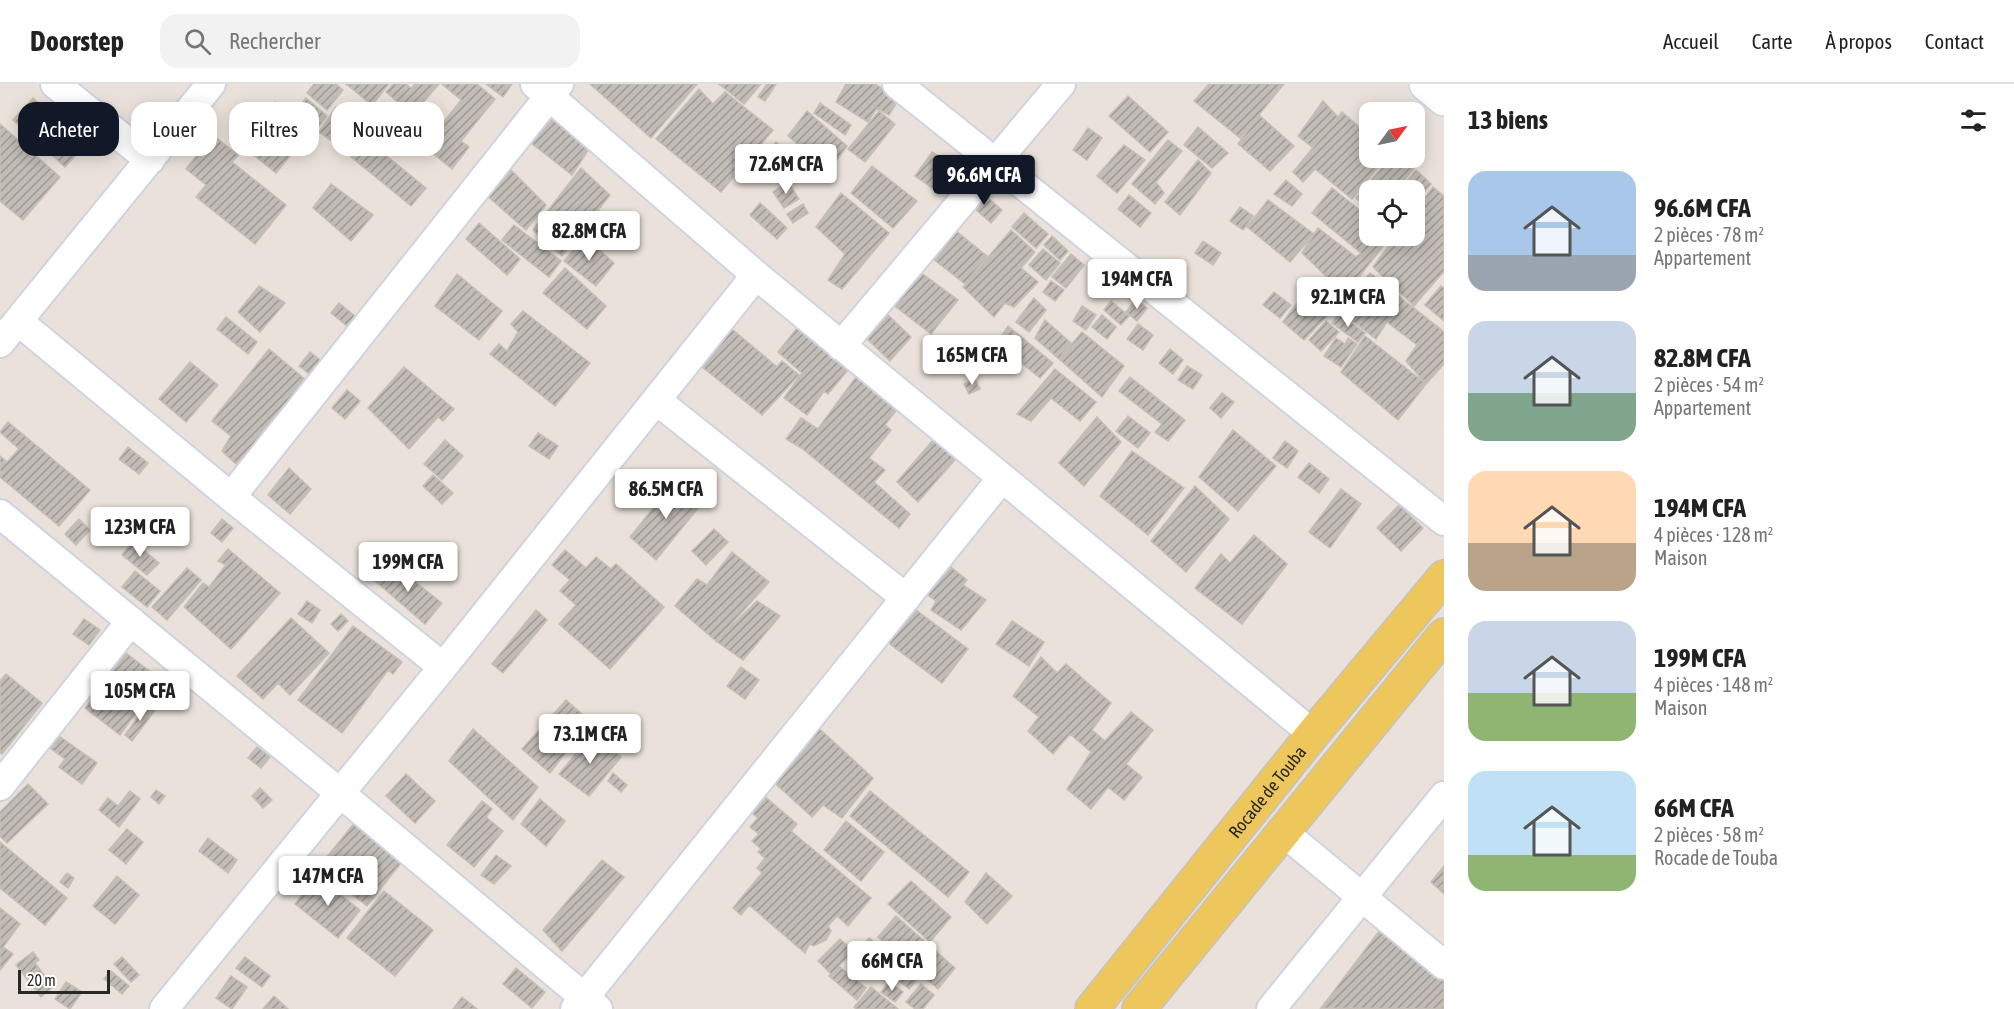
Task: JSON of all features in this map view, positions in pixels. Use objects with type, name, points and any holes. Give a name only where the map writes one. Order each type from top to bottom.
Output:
[{"type":"main road","name":"Rocade de Touba","points":[[1092,1009],[1313,734],[1444,577]]},
{"type":"main road","name":"Rocade de Touba","points":[[1139,1009],[1444,635]]},
{"type":"street","points":[[55,84],[150,160]]},
{"type":"street","points":[[0,343],[210,84]]},
{"type":"street","points":[[897,84],[1444,520]]},
{"type":"street","points":[[841,346],[1061,84]]},
{"type":"street","points":[[1426,84],[1444,99]]},
{"type":"street","points":[[231,497],[547,88],[756,275],[1313,734]]},
{"type":"street","points":[[164,1009],[443,667],[756,275]]},
{"type":"street","points":[[18,321],[231,497],[443,667]]},
{"type":"street","points":[[656,400],[906,598]]},
{"type":"street","points":[[0,514],[339,793],[586,1005],[1002,478]]},
{"type":"street","points":[[0,786],[131,621]]},
{"type":"street","points":[[1271,1009],[1444,796]]},
{"type":"street","points":[[1282,831],[1444,965]]},
{"type":"building","points":[[314,84],[336,84],[343,90],[331,102],[327,110],[307,93]]},
{"type":"building","points":[[346,84],[389,84],[374,102],[368,102]]},
{"type":"building","points":[[393,84],[406,84],[412,89],[402,102],[398,102],[386,92]]},
{"type":"building","points":[[415,84],[439,84],[424,102],[400,102]]},
{"type":"building","points":[[442,84],[463,86],[464,84],[477,84],[495,99],[461,141],[469,147],[452,169],[436,156],[444,156],[444,122],[461,100]]},
{"type":"building","points":[[486,84],[512,84],[503,97]]},
{"type":"building","points":[[590,84],[697,84],[651,138]]},
{"type":"building","points":[[719,84],[761,84],[744,104]]},
{"type":"building","points":[[767,84],[776,84],[765,101],[758,97]]},
{"type":"building","points":[[846,84],[875,84],[899,99],[889,115],[877,108],[868,122],[836,102]]},
{"type":"building","points":[[1209,84],[1284,84],[1240,138],[1194,101]]},
{"type":"building","points":[[699,89],[713,104],[725,92],[773,130],[721,192],[656,139]]},
{"type":"building","points":[[1128,96],[1168,132],[1150,152],[1109,116]]},
{"type":"building","points":[[1323,101],[1338,117],[1312,147],[1298,136]]},
{"type":"building","points":[[820,103],[851,125],[845,135],[814,113]]},
{"type":"building","points":[[319,109],[327,116],[319,126]]},
{"type":"building","points":[[547,109],[591,146],[572,175],[526,139]]},
{"type":"building","points":[[807,111],[847,146],[829,171],[788,136]]},
{"type":"building","points":[[879,111],[895,124],[865,162],[848,149]]},
{"type":"building","points":[[1342,112],[1359,127],[1359,168],[1378,168],[1368,180],[1359,180],[1359,191],[1352,199],[1315,169],[1303,182],[1293,172]]},
{"type":"building","points":[[18,114],[18,125],[13,120]]},
{"type":"building","points":[[331,114],[331,140],[319,132]]},
{"type":"building","points":[[1259,115],[1294,146],[1270,171],[1238,144]]},
{"type":"building","points":[[0,124],[18,140],[18,156],[36,156],[60,177],[23,220],[0,201]]},
{"type":"building","points":[[1198,127],[1228,153],[1212,168],[1184,145]]},
{"type":"building","points":[[1088,128],[1102,138],[1087,160],[1073,150]]},
{"type":"building","points":[[217,138],[229,148],[229,156],[237,156],[232,162],[286,205],[255,244],[196,197],[206,185],[186,169],[196,156],[217,156]]},
{"type":"building","points":[[1168,140],[1182,151],[1156,182],[1164,193],[1155,204],[1132,184]]},
{"type":"building","points":[[776,142],[804,167],[794,181],[765,157]]},
{"type":"building","points":[[1124,145],[1145,160],[1117,193],[1097,176]]},
{"type":"building","points":[[932,152],[949,163],[932,188],[915,176]]},
{"type":"building","points":[[53,156],[75,156],[65,167]]},
{"type":"building","points":[[255,156],[290,156],[276,173]]},
{"type":"building","points":[[387,156],[426,188],[411,206],[351,157]]},
{"type":"building","points":[[1198,160],[1211,173],[1180,215],[1165,202]]},
{"type":"building","points":[[506,165],[546,205],[526,230],[484,193]]},
{"type":"building","points":[[872,166],[917,201],[893,228],[851,193]]},
{"type":"building","points":[[581,168],[610,195],[562,256],[533,230]]},
{"type":"building","points":[[1381,168],[1414,168],[1404,180],[1371,180]]},
{"type":"building","points":[[1416,170],[1431,184],[1425,191],[1425,180],[1408,180]]},
{"type":"building","points":[[1286,180],[1302,194],[1292,206],[1274,194]]},
{"type":"building","points":[[788,182],[799,199],[784,208],[773,192]]},
{"type":"building","points":[[331,184],[373,215],[351,241],[313,208]]},
{"type":"building","points":[[1433,187],[1444,196],[1444,271],[1414,306],[1373,267],[1389,246],[1425,246],[1425,198]]},
{"type":"building","points":[[1332,188],[1359,209],[1359,246],[1383,246],[1331,313],[1315,299],[1331,281],[1302,253],[1318,228],[1356,257],[1361,253],[1312,213]]},
{"type":"building","points":[[978,189],[1002,210],[991,223],[967,202]]},
{"type":"building","points":[[841,193],[889,233],[842,289],[828,280],[845,254],[816,227]]},
{"type":"building","points":[[1129,195],[1151,213],[1140,227],[1118,209]]},
{"type":"building","points":[[1268,200],[1314,234],[1290,262],[1247,227]]},
{"type":"building","points":[[760,203],[787,228],[777,239],[750,215]]},
{"type":"building","points":[[803,204],[808,213],[793,223],[787,214]]},
{"type":"building","points":[[1240,207],[1253,216],[1243,230],[1230,221]]},
{"type":"building","points":[[1024,213],[1048,234],[1036,248],[1012,227]]},
{"type":"building","points":[[945,222],[987,256],[965,284],[923,251]]},
{"type":"building","points":[[479,223],[520,259],[507,275],[466,239]]},
{"type":"building","points":[[514,225],[561,261],[549,277],[502,240]]},
{"type":"building","points":[[1011,230],[1035,252],[1021,268],[1038,282],[1014,307],[1005,303],[994,317],[963,287]]},
{"type":"building","points":[[1052,236],[1068,251],[1060,260],[1044,245]]},
{"type":"building","points":[[585,237],[614,263],[596,286],[564,261]]},
{"type":"building","points":[[1203,241],[1221,253],[1213,265],[1195,253]]},
{"type":"building","points":[[1043,249],[1060,263],[1046,280],[1029,265]]},
{"type":"building","points":[[1071,254],[1084,265],[1066,288],[1052,277]]},
{"type":"building","points":[[565,268],[606,306],[587,329],[543,293]]},
{"type":"building","points":[[916,269],[958,300],[931,334],[891,303]]},
{"type":"building","points":[[1370,273],[1444,332],[1444,364],[1426,384],[1406,361],[1417,345],[1387,322],[1376,339],[1340,311]]},
{"type":"building","points":[[457,274],[502,311],[479,340],[435,306]]},
{"type":"building","points":[[1051,281],[1064,290],[1055,301],[1043,292]]},
{"type":"building","points":[[259,286],[285,303],[260,332],[238,312]]},
{"type":"building","points":[[1441,286],[1444,288],[1444,321],[1425,305]]},
{"type":"building","points":[[1274,292],[1291,305],[1280,318],[1263,305]]},
{"type":"building","points":[[1302,296],[1326,317],[1304,340],[1283,322]]},
{"type":"building","points":[[1034,298],[1046,310],[1029,332],[1016,322]]},
{"type":"building","points":[[1136,299],[1147,308],[1137,321],[1126,312]]},
{"type":"building","points":[[1111,301],[1129,316],[1121,325],[1104,310]]},
{"type":"building","points":[[339,303],[355,316],[347,326],[331,313]]},
{"type":"building","points":[[1082,306],[1096,315],[1086,330],[1073,321]]},
{"type":"building","points":[[523,311],[590,363],[555,406],[490,354],[499,344],[507,351],[518,332],[511,324]]},
{"type":"building","points":[[884,311],[911,337],[890,361],[862,334]]},
{"type":"building","points":[[1339,313],[1365,333],[1358,342],[1332,323]]},
{"type":"building","points":[[1102,315],[1116,327],[1107,339],[1092,327]]},
{"type":"building","points":[[226,317],[257,342],[248,354],[217,329]]},
{"type":"building","points":[[1045,320],[1071,343],[1059,359],[1035,338]]},
{"type":"building","points":[[1326,321],[1339,332],[1321,351],[1309,340]]},
{"type":"building","points":[[801,323],[852,365],[828,394],[824,391],[807,415],[784,398],[802,373],[778,352]]},
{"type":"building","points":[[1138,324],[1153,335],[1143,350],[1127,339]]},
{"type":"building","points":[[1008,326],[1053,363],[1040,378],[997,343]]},
{"type":"building","points":[[732,329],[777,367],[782,361],[799,375],[762,415],[702,367]]},
{"type":"building","points":[[1082,332],[1124,366],[1102,397],[1059,359]]},
{"type":"building","points":[[1365,336],[1426,384],[1398,420],[1341,372]]},
{"type":"building","points":[[1336,338],[1345,344],[1348,338],[1357,344],[1341,367],[1324,356]]},
{"type":"building","points":[[269,349],[306,380],[239,467],[222,451],[231,436],[212,421]]},
{"type":"building","points":[[1170,349],[1183,360],[1173,374],[1159,363]]},
{"type":"building","points":[[310,352],[323,362],[312,376],[299,366]]},
{"type":"building","points":[[190,362],[218,385],[186,422],[159,399]]},
{"type":"building","points":[[864,366],[904,400],[885,425],[891,430],[869,458],[885,470],[874,482],[910,514],[899,528],[803,449]]},
{"type":"building","points":[[1187,366],[1202,375],[1193,389],[1178,380]]},
{"type":"building","points":[[404,367],[454,409],[443,421],[438,417],[409,449],[368,408]]},
{"type":"building","points":[[1055,369],[1096,402],[1080,421],[1051,398],[1031,421],[1017,414]]},
{"type":"building","points":[[1130,377],[1185,420],[1168,441],[1155,432],[1162,424],[1119,391]]},
{"type":"building","points":[[975,379],[980,389],[969,394],[964,384]]},
{"type":"building","points":[[347,390],[360,401],[345,419],[332,408]]},
{"type":"building","points":[[1222,393],[1234,402],[1221,418],[1210,408]]},
{"type":"building","points":[[1128,416],[1150,433],[1138,448],[1116,431]]},
{"type":"building","points":[[1097,417],[1121,442],[1084,486],[1059,463]]},
{"type":"building","points":[[801,418],[818,429],[803,449],[786,439]]},
{"type":"building","points":[[8,422],[90,490],[59,526],[0,477],[0,456],[7,462],[19,449],[0,432]]},
{"type":"building","points":[[1233,430],[1276,466],[1238,511],[1199,477]]},
{"type":"building","points":[[538,433],[558,446],[549,459],[529,446]]},
{"type":"building","points":[[939,433],[960,454],[918,502],[897,482]]},
{"type":"building","points":[[445,440],[463,456],[442,480],[424,464]]},
{"type":"building","points":[[1285,441],[1298,451],[1287,468],[1273,458]]},
{"type":"building","points":[[128,447],[148,463],[139,474],[119,459]]},
{"type":"building","points":[[1132,451],[1184,488],[1148,535],[1100,496]]},
{"type":"building","points":[[1309,463],[1329,479],[1319,493],[1298,477]]},
{"type":"building","points":[[289,468],[311,489],[290,514],[268,495]]},
{"type":"building","points":[[433,475],[453,493],[442,504],[423,486]]},
{"type":"building","points":[[676,480],[703,502],[656,560],[630,537]]},
{"type":"building","points":[[1195,486],[1229,519],[1186,572],[1151,541]]},
{"type":"building","points":[[1341,489],[1361,504],[1330,548],[1309,532]]},
{"type":"building","points":[[1399,505],[1423,528],[1401,551],[1377,528]]},
{"type":"building","points":[[79,519],[90,530],[76,545],[65,534]]},
{"type":"building","points":[[222,519],[233,528],[222,542],[211,533]]},
{"type":"building","points":[[714,529],[728,542],[706,565],[692,551]]},
{"type":"building","points":[[1254,535],[1287,564],[1242,624],[1195,588],[1221,554],[1230,563]]},
{"type":"building","points":[[133,541],[159,563],[147,575],[122,555]]},
{"type":"building","points":[[228,549],[280,593],[231,649],[184,607],[203,583],[209,587],[226,565],[218,561]]},
{"type":"building","points":[[565,550],[586,568],[596,557],[611,569],[616,564],[664,607],[610,669],[559,624],[576,605],[560,591],[570,580],[552,565]]},
{"type":"building","points":[[732,552],[769,582],[716,641],[675,606],[697,579],[707,585]]},
{"type":"building","points":[[940,558],[967,580],[963,585],[986,600],[961,630],[931,610],[936,601],[917,587]]},
{"type":"building","points":[[390,562],[442,603],[425,624],[375,581]]},
{"type":"building","points":[[187,568],[201,580],[167,620],[152,607]]},
{"type":"building","points":[[135,571],[160,591],[147,607],[122,587]]},
{"type":"building","points":[[307,601],[320,610],[312,623],[298,614]]},
{"type":"building","points":[[757,601],[780,616],[743,660],[716,641]]},
{"type":"building","points":[[908,604],[968,649],[942,683],[882,638]]},
{"type":"building","points":[[536,610],[547,620],[503,673],[492,664]]},
{"type":"building","points":[[341,614],[348,621],[338,631],[331,624]]},
{"type":"building","points":[[291,618],[329,653],[290,695],[278,683],[263,699],[237,676]]},
{"type":"building","points":[[84,619],[100,630],[89,645],[73,634]]},
{"type":"building","points":[[1012,621],[1044,642],[1029,666],[996,644]]},
{"type":"building","points":[[353,626],[402,662],[393,674],[388,670],[342,733],[298,700]]},
{"type":"building","points":[[126,653],[170,687],[158,702],[149,695],[120,735],[85,708]]},
{"type":"building","points":[[1041,657],[1057,673],[1066,664],[1111,703],[1092,730],[1105,741],[1131,712],[1153,730],[1126,764],[1142,777],[1124,800],[1108,787],[1091,809],[1067,789],[1091,752],[1070,734],[1053,754],[1028,731],[1039,717],[1013,696]]},
{"type":"building","points":[[741,667],[759,680],[745,699],[727,686]]},
{"type":"building","points":[[6,674],[42,703],[2,754],[0,753],[0,681]]},
{"type":"building","points":[[566,700],[590,721],[550,773],[522,749]]},
{"type":"building","points":[[148,703],[156,709],[132,741],[125,735]]},
{"type":"building","points":[[811,721],[873,778],[842,818],[823,805],[812,817],[768,777]]},
{"type":"building","points":[[473,729],[538,787],[513,820],[449,761]]},
{"type":"building","points":[[593,733],[621,757],[589,796],[559,774]]},
{"type":"building","points":[[59,736],[97,763],[82,784],[59,767],[65,759],[50,748]]},
{"type":"building","points":[[257,747],[270,757],[261,768],[248,758]]},
{"type":"building","points":[[613,773],[627,785],[621,792],[608,781]]},
{"type":"building","points":[[406,774],[435,801],[415,823],[386,796]]},
{"type":"building","points":[[28,784],[48,804],[7,843],[0,836],[0,812]]},
{"type":"building","points":[[260,788],[272,800],[263,808],[252,796]]},
{"type":"building","points":[[756,789],[797,824],[791,831],[871,898],[848,926],[837,916],[828,926],[831,931],[826,940],[813,946],[810,943],[805,953],[749,905],[741,915],[733,908],[762,873],[757,868],[765,858],[758,852],[761,849],[752,841],[759,834],[750,827],[758,818],[742,805]]},
{"type":"building","points":[[156,790],[165,796],[159,804],[151,797]]},
{"type":"building","points":[[130,791],[140,799],[119,827],[99,810],[108,798],[118,806]]},
{"type":"building","points":[[870,791],[969,872],[948,897],[850,816]]},
{"type":"building","points":[[540,799],[565,821],[546,846],[521,824]]},
{"type":"building","points":[[482,801],[492,809],[486,817],[503,831],[474,867],[447,845]]},
{"type":"building","points":[[356,821],[404,859],[367,906],[339,884],[342,879],[322,863]]},
{"type":"building","points":[[846,821],[884,852],[861,881],[824,850]]},
{"type":"building","points":[[127,829],[143,842],[126,864],[109,850]]},
{"type":"building","points":[[208,838],[237,860],[228,873],[199,851]]},
{"type":"building","points":[[0,842],[67,898],[45,925],[0,888]]},
{"type":"building","points":[[496,855],[511,866],[494,884],[481,875]]},
{"type":"building","points":[[602,860],[624,877],[562,951],[543,930]]},
{"type":"building","points":[[1444,866],[1444,894],[1431,882]]},
{"type":"building","points":[[67,873],[74,878],[68,888],[60,882]]},
{"type":"building","points":[[986,873],[1012,896],[987,924],[965,902]]},
{"type":"building","points":[[117,876],[139,895],[115,924],[93,906]]},
{"type":"building","points":[[317,876],[360,910],[338,938],[295,904]]},
{"type":"building","points":[[911,881],[951,917],[930,942],[888,904]]},
{"type":"building","points":[[384,891],[433,930],[395,976],[347,938]]},
{"type":"building","points":[[0,908],[20,924],[3,947],[13,954],[0,970]]},
{"type":"building","points":[[896,916],[955,968],[938,989],[878,937]]},
{"type":"building","points":[[1380,930],[1444,979],[1444,1009],[1321,1008]]},
{"type":"building","points":[[869,938],[918,978],[909,989],[860,949]]},
{"type":"building","points":[[840,939],[853,951],[839,966],[866,988],[857,1000],[829,976],[831,974],[818,961]]},
{"type":"building","points":[[33,952],[39,960],[35,963],[53,987],[41,997],[16,965]]},
{"type":"building","points":[[122,957],[139,975],[131,982],[114,964]]},
{"type":"building","points":[[245,957],[270,976],[262,987],[236,968]]},
{"type":"building","points":[[516,968],[545,992],[532,1008],[503,984]]},
{"type":"building","points":[[111,971],[129,986],[122,994],[104,979]]},
{"type":"building","points":[[231,976],[247,987],[232,1009],[216,998]]},
{"type":"building","points":[[66,982],[82,992],[70,1009],[55,999]]},
{"type":"building","points":[[889,982],[903,992],[895,1002],[881,992]]},
{"type":"building","points":[[921,984],[934,995],[923,1009],[915,1009],[906,1002]]},
{"type":"building","points":[[871,987],[898,1009],[856,1009],[854,1007]]},
{"type":"building","points":[[274,996],[288,1009],[263,1009]]},
{"type":"building","points":[[462,997],[477,1009],[453,1009]]}]
